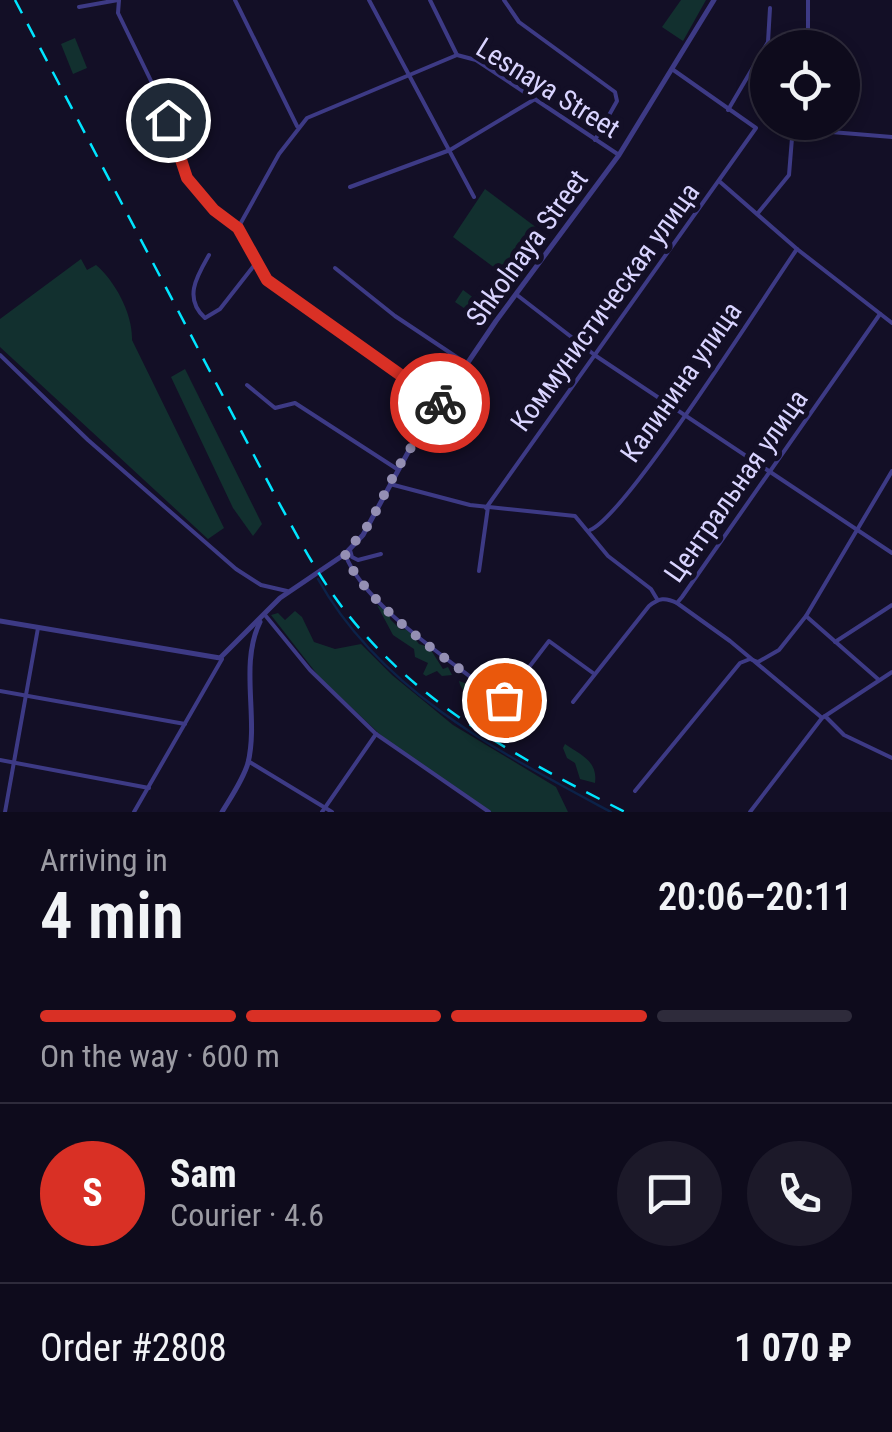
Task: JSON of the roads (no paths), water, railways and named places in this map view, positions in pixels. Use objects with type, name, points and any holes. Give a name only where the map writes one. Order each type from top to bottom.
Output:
[{"type":"street","points":[[79,8],[118,0],[118,14],[154,86],[187,178],[214,210],[238,228],[256,263],[276,288],[440,404]]},
{"type":"street","points":[[235,0],[297,127]]},
{"type":"street","points":[[369,0],[474,196]]},
{"type":"street","name":"Lesnaya Street","points":[[430,0],[457,55],[476,60],[619,155]]},
{"type":"street","points":[[504,0],[519,22],[614,92],[618,101],[595,140]]},
{"type":"street","name":"Shkolnaya Street","points":[[225,655],[289,591],[348,552],[370,523],[397,469],[467,364],[619,155],[714,0]]},
{"type":"street","points":[[808,0],[808,30]]},
{"type":"street","points":[[672,69],[728,110],[768,42],[770,8]]},
{"type":"street","points":[[238,228],[297,127],[320,112],[457,55]]},
{"type":"street","points":[[350,188],[450,150],[535,98]]},
{"type":"street","name":"Коммунистическая улица","points":[[487,508],[756,128],[728,110]]},
{"type":"street","points":[[860,134],[892,137]]},
{"type":"street","points":[[758,214],[789,174],[792,140]]},
{"type":"street","points":[[720,181],[892,324]]},
{"type":"street","name":"Калинина улица","points":[[590,530],[607,519],[798,249]]},
{"type":"street","points":[[209,255],[194,282],[193,293],[198,312],[205,318],[220,309],[256,263]]},
{"type":"street","points":[[335,268],[395,316],[467,364]]},
{"type":"street","points":[[516,295],[683,416],[892,553]]},
{"type":"street","name":"Центральная улица","points":[[573,702],[657,599],[668,598],[676,603],[880,314]]},
{"type":"street","points":[[0,355],[100,451],[236,569],[274,591],[289,591]]},
{"type":"street","points":[[247,386],[274,408],[295,403],[397,469]]},
{"type":"street","points":[[634,792],[740,662],[758,662],[778,650],[806,616],[892,470]]},
{"type":"street","points":[[390,484],[487,508],[575,516],[608,556],[651,589],[657,599]]},
{"type":"street","points":[[478,571],[487,508]]},
{"type":"street","points":[[348,552],[358,560],[381,554]]},
{"type":"street","points":[[348,552],[361,585],[403,624],[504,700],[530,725]]},
{"type":"street","points":[[676,603],[730,641],[844,735],[892,758]]},
{"type":"street","points":[[835,642],[892,604]]},
{"type":"street","points":[[806,616],[879,680]]},
{"type":"street","points":[[263,617],[310,670],[376,734],[489,812]]},
{"type":"street","points":[[222,812],[248,761],[252,714],[250,658],[263,617]]},
{"type":"street","points":[[0,621],[214,658],[225,655]]},
{"type":"street","points":[[5,812],[38,628]]},
{"type":"street","points":[[504,700],[549,641],[594,674]]},
{"type":"street","points":[[134,812],[225,655]]},
{"type":"street","points":[[750,812],[823,717],[892,672]]},
{"type":"street","points":[[0,691],[185,724]]},
{"type":"street","points":[[324,810],[376,734]]},
{"type":"street","points":[[0,760],[149,788]]},
{"type":"street","points":[[248,761],[332,812]]},
{"type":"waterway","points":[[318,579],[344,619],[409,687],[487,742],[611,812]]},
{"type":"railway","points":[[15,0],[278,501],[336,599],[375,645],[439,703],[510,750],[625,812]]}]
